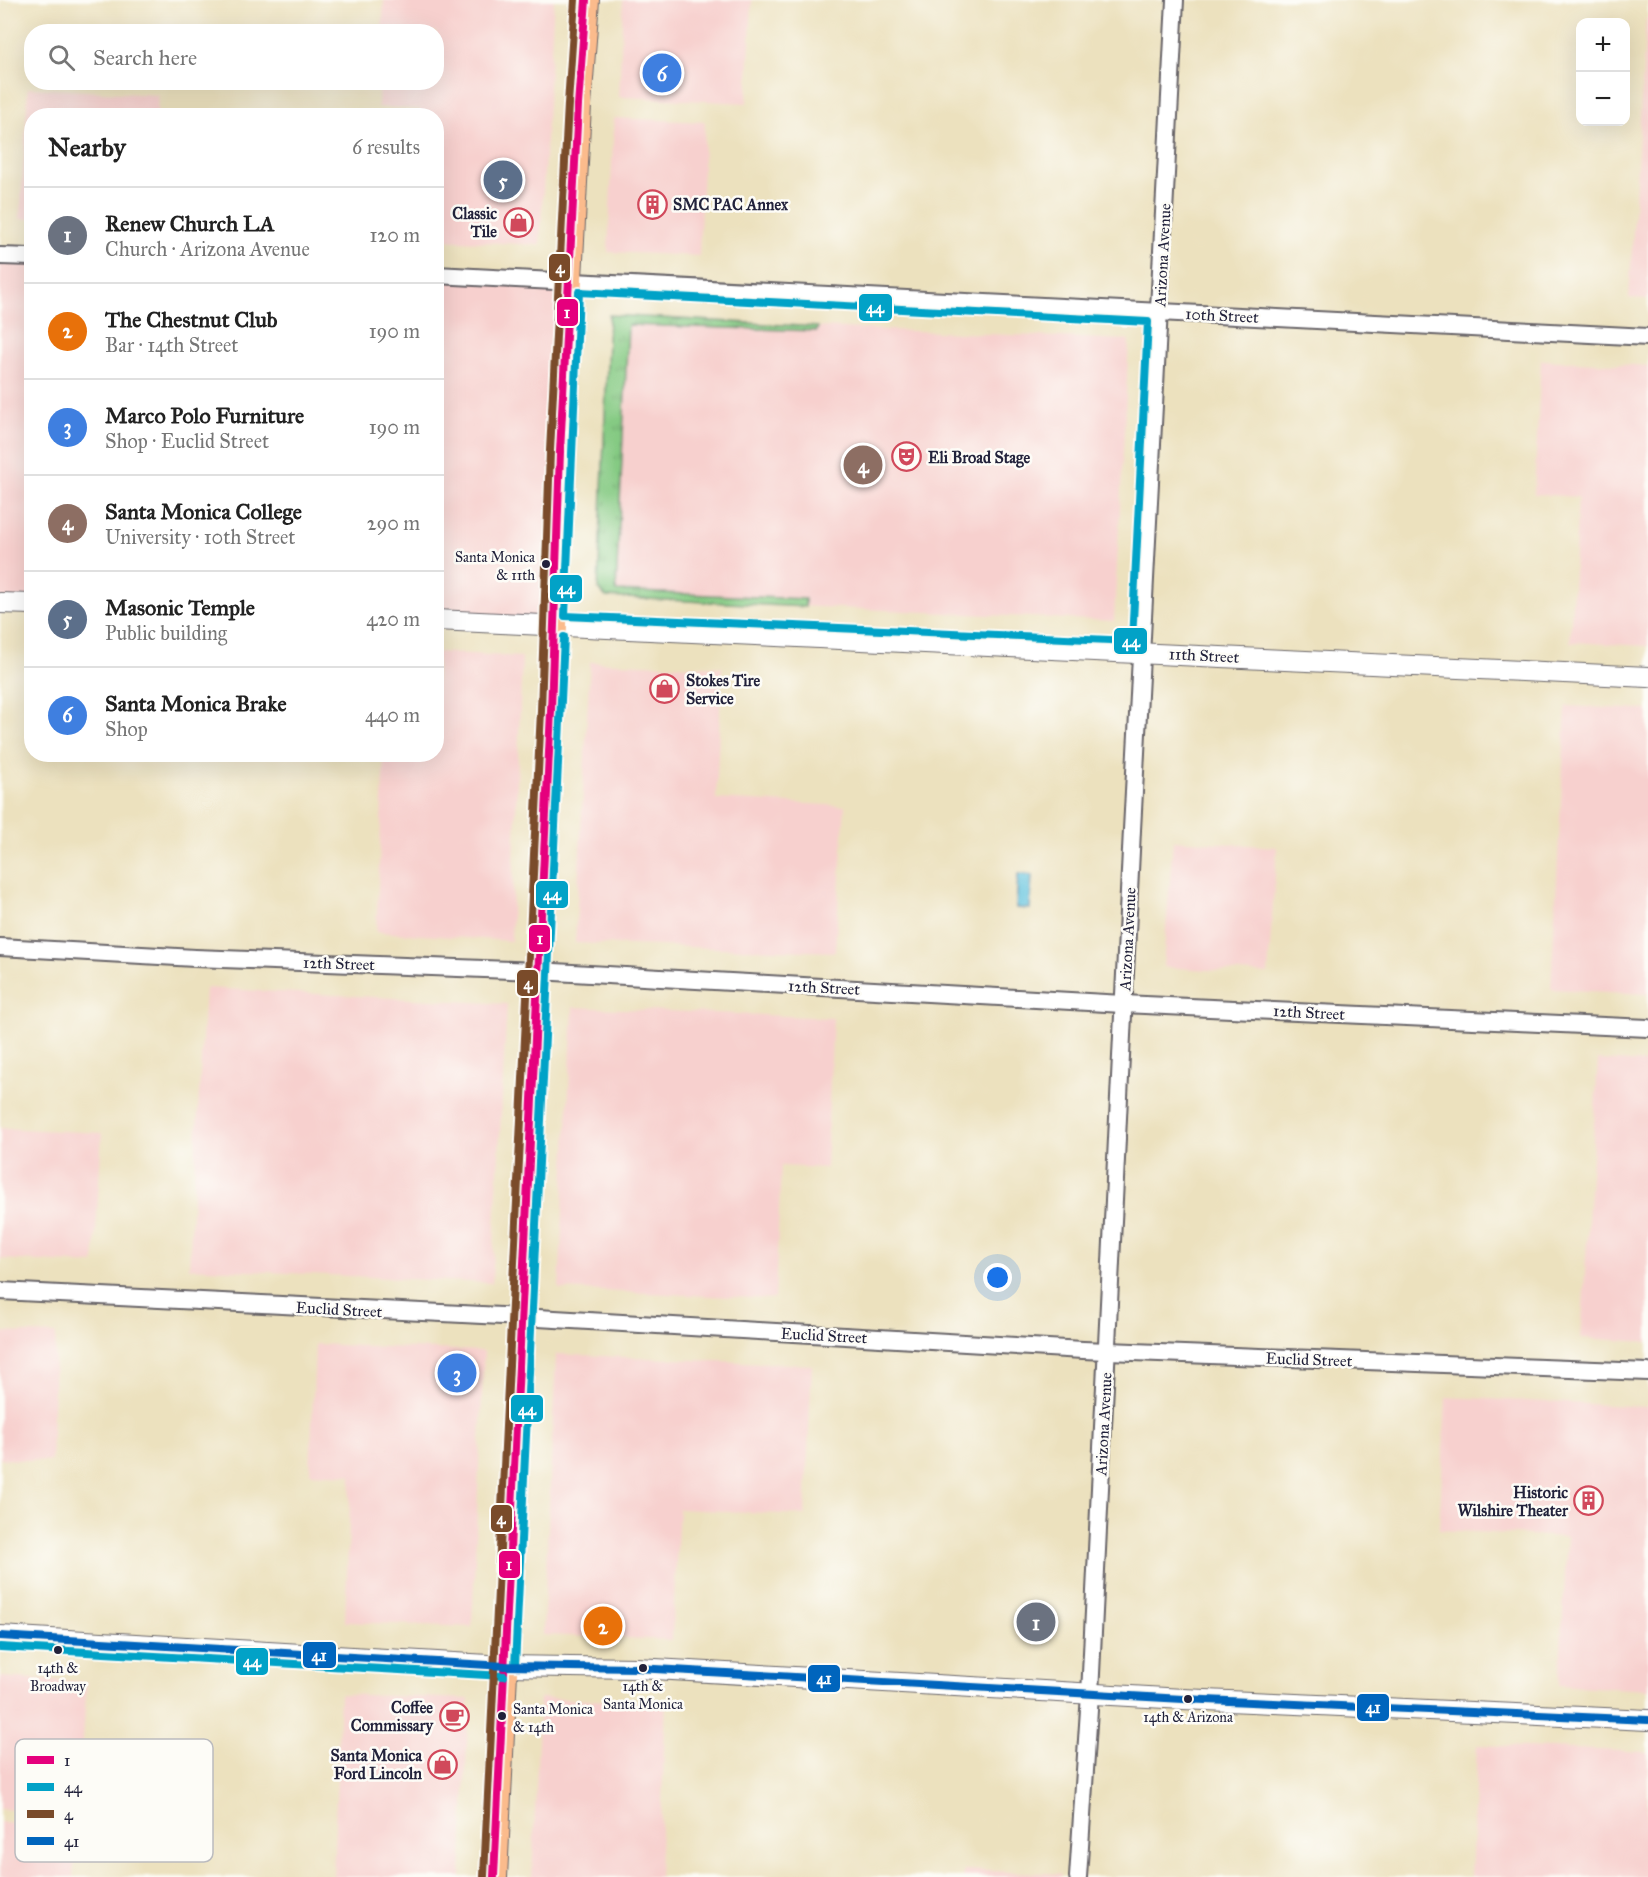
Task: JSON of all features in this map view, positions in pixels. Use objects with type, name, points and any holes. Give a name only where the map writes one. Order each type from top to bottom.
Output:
[{"type":"main road","points":[[494,1877],[569,281],[586,0]]},
{"type":"street","name":"Arizona Avenue","points":[[1078,1877],[1090,1694],[1175,0]]},
{"type":"street","points":[[0,256],[24,257]]},
{"type":"street","name":"10th Street","points":[[444,275],[1648,337]]},
{"type":"street","points":[[0,603],[24,604]]},
{"type":"street","name":"11th Street","points":[[444,620],[1648,678]]},
{"type":"street","name":"12th Street","points":[[0,947],[195,958],[537,971],[1124,1004],[1648,1028]]},
{"type":"street","name":"Euclid Street","points":[[0,1291],[521,1317],[1106,1351],[1648,1372]]},
{"type":"street","points":[[0,1636],[505,1666],[637,1668],[1000,1687],[1090,1694],[1648,1720]]},
{"type":"shaded area","points":[[384,0],[554,0],[540,245],[444,240],[444,108],[378,107],[379,90],[444,90],[444,24],[382,24]]},
{"type":"shaded area","points":[[623,0],[752,0],[747,103],[619,97]]},
{"type":"shaded area","points":[[1646,18],[1648,19],[1648,299],[1629,298]]},
{"type":"shaded area","points":[[28,90],[158,95],[157,108],[27,108]]},
{"type":"shaded area","name":"SMC PAC Annex","points":[[614,118],[705,122],[699,256],[608,252]]},
{"type":"shaded area","points":[[24,154],[24,219],[20,219]]},
{"type":"shaded area","points":[[0,256],[24,257],[24,604],[0,603]]},
{"type":"shaded area","points":[[444,275],[569,281],[554,626],[444,620]]},
{"type":"shaded area","points":[[609,315],[818,327],[1129,340],[1114,621],[606,597],[598,589]]},
{"type":"shaded area","points":[[1541,360],[1648,366],[1648,646],[1570,642],[1578,497],[1534,494]]},
{"type":"shaded area","points":[[444,652],[522,657],[511,941],[376,932],[384,762],[444,762]]},
{"type":"shaded area","points":[[590,662],[722,667],[716,799],[845,806],[835,952],[575,943]]},
{"type":"shaded area","points":[[1566,706],[1648,710],[1648,994],[1551,989]]},
{"type":"shaded area","points":[[1173,840],[1277,847],[1268,974],[1163,967]]},
{"type":"shaded area","points":[[205,988],[507,1004],[492,1283],[189,1268]]},
{"type":"shaded area","points":[[573,1007],[833,1018],[826,1168],[781,1166],[775,1299],[559,1289]]},
{"type":"shaded area","points":[[1598,1060],[1648,1063],[1648,1342],[1581,1338]]},
{"type":"shaded area","points":[[0,1128],[102,1133],[94,1264],[0,1259]]},
{"type":"shaded area","points":[[0,1332],[56,1334],[51,1461],[0,1459]]},
{"type":"shaded area","points":[[315,1344],[484,1351],[472,1627],[345,1622],[351,1475],[310,1473]]},
{"type":"shaded area","points":[[556,1354],[812,1365],[805,1515],[679,1509],[672,1640],[543,1635]]},
{"type":"shaded area","points":[[1446,1397],[1648,1407],[1648,1690],[1559,1685],[1567,1537],[1439,1530]]},
{"type":"shaded area","points":[[0,1677],[87,1682],[83,1739],[15,1739],[15,1810],[0,1809]]},
{"type":"shaded area","points":[[340,1694],[469,1699],[461,1877],[333,1877]]},
{"type":"shaded area","points":[[540,1698],[666,1703],[659,1877],[532,1877]]},
{"type":"shaded area","points":[[1477,1745],[1648,1752],[1646,1877],[1471,1877]]},
{"type":"shaded area","points":[[0,1822],[15,1823],[15,1862],[74,1862],[73,1877],[0,1877]]},
{"type":"shaded area","points":[[964,1870],[1060,1874],[1060,1877],[963,1877]]},
{"type":"green space","points":[[609,315],[818,327],[817,331],[628,325],[616,591],[805,599],[805,607],[606,597],[598,589]]},
{"type":"water","points":[[1018,874],[1032,875],[1030,909],[1016,908]]},
{"type":"transit line","name":"4","points":[[484,1876],[541,711],[550,451],[575,0]]},
{"type":"transit line","name":"1","points":[[494,1877],[551,711],[560,452],[578,105],[586,0]]},
{"type":"transit line","name":"44","points":[[579,292],[1148,322],[1132,641],[565,616],[579,292]]},
{"type":"transit line","name":"44","points":[[515,1666],[564,637]]},
{"type":"transit line","name":"41","points":[[0,1636],[505,1666],[637,1668],[1183,1699],[1648,1720]]},
{"type":"transit line","name":"44","points":[[0,1647],[504,1676]]},
{"type":"place","name":"Santa Monica Brake","points":[[662,73]]},
{"type":"place","name":"Masonic Temple","points":[[503,180]]},
{"type":"place","name":"SMC PAC Annex","points":[[652,204]]},
{"type":"place","name":"Classic Tile","points":[[518,222]]},
{"type":"place","name":"Eli Broad Stage","points":[[907,457]]},
{"type":"place","name":"Santa Monica College","points":[[863,465]]},
{"type":"place","name":"Santa Monica & 11th","points":[[546,564]]},
{"type":"place","name":"Stokes Tire Service","points":[[665,689]]},
{"type":"place","name":"Marco Polo Furniture","points":[[457,1373]]},
{"type":"place","name":"Historic Wilshire Theater","points":[[1589,1501]]},
{"type":"place","name":"Renew Church LA","points":[[1036,1622]]},
{"type":"place","name":"The Chestnut Club","points":[[603,1626]]},
{"type":"place","name":"14th & Broadway","points":[[58,1650]]},
{"type":"place","name":"14th & Santa Monica","points":[[643,1668]]},
{"type":"place","name":"14th & Arizona","points":[[1188,1699]]},
{"type":"place","name":"Coffee Commissary","points":[[454,1716]]},
{"type":"place","name":"Santa Monica & 14th","points":[[502,1716]]},
{"type":"place","name":"Santa Monica Ford Lincoln","points":[[443,1764]]}]
